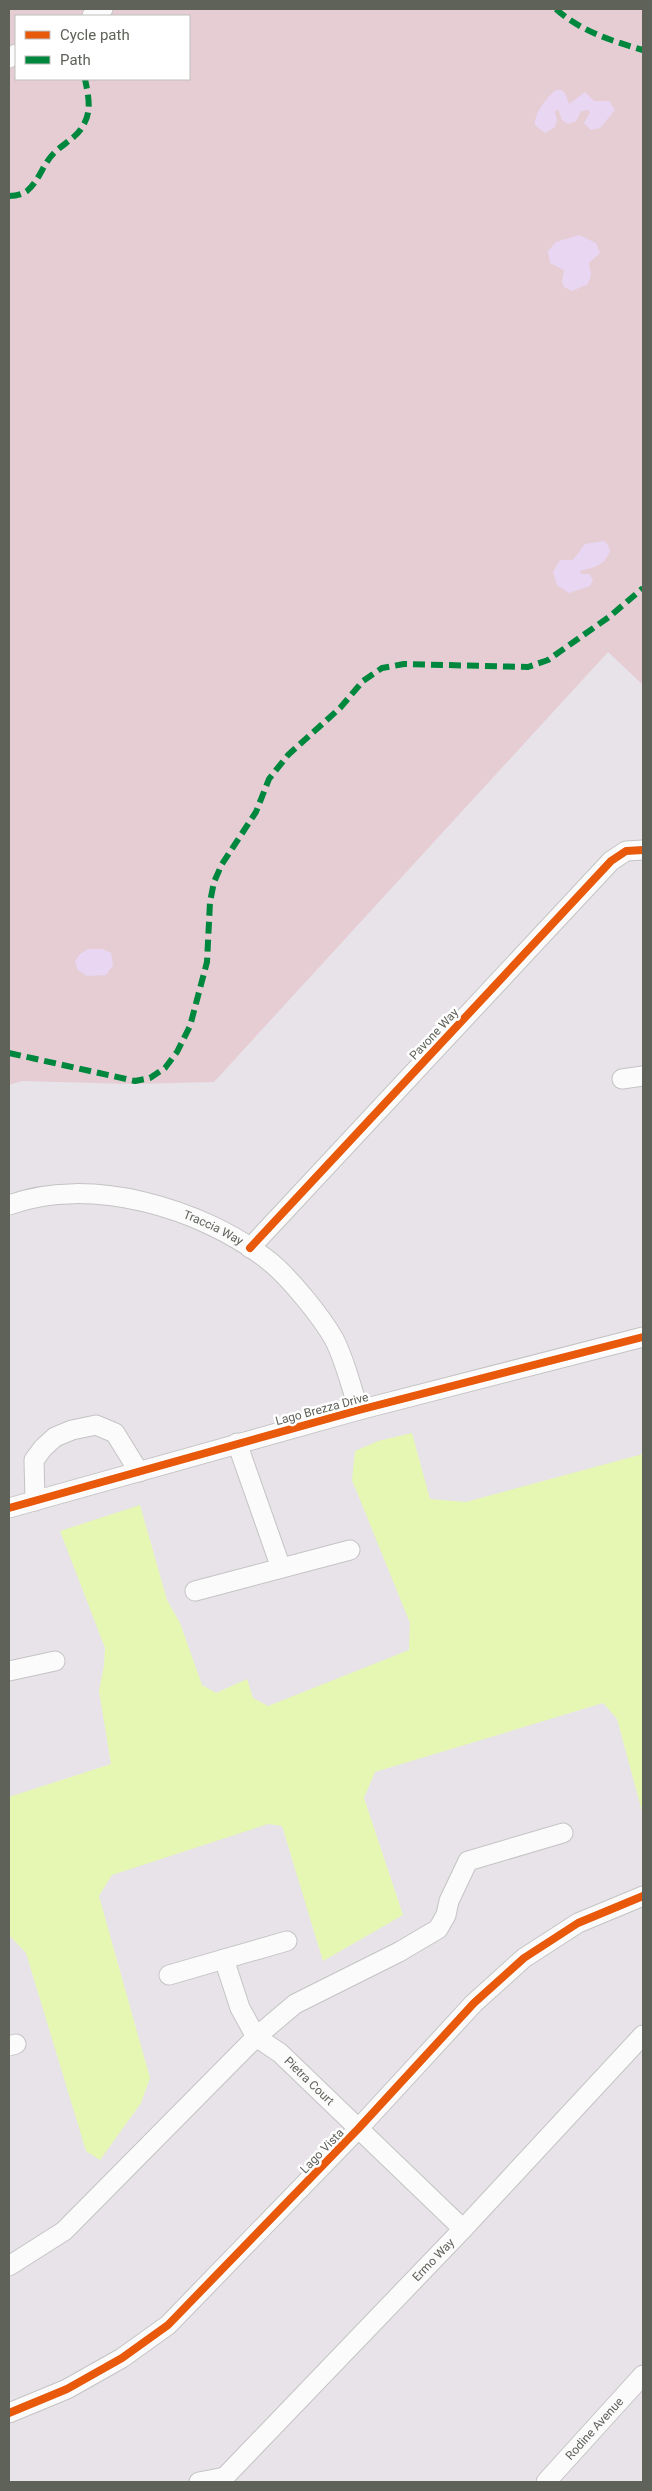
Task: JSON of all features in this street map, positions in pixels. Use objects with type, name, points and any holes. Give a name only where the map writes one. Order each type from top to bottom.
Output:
[{"type":"street","name":"Pavone Way","points":[[250,1248],[612,861],[626,851],[643,850]]},
{"type":"street","points":[[622,1079],[643,1076]]},
{"type":"street","name":"Traccia Way","points":[[9,1205],[30,1197],[82,1194],[132,1198],[185,1215],[229,1234],[269,1261],[302,1295],[334,1339],[359,1410]]},
{"type":"street","name":"Lago Brezza Drive","points":[[9,1508],[359,1410],[643,1337]]},
{"type":"street","points":[[35,1501],[34,1460],[55,1437],[72,1430],[96,1425],[116,1434],[139,1472]]},
{"type":"street","points":[[237,1444],[282,1568]]},
{"type":"street","points":[[195,1591],[350,1550]]},
{"type":"street","points":[[9,1671],[55,1661]]},
{"type":"street","points":[[10,2259],[64,2232],[256,2037],[296,2004],[399,1952],[438,1929],[446,1915],[449,1902],[468,1861],[563,1833]]},
{"type":"street","name":"Lago Vista","points":[[9,2413],[67,2390],[122,2358],[168,2325],[358,2129],[474,2003],[524,1958],[578,1923],[643,1896]]},
{"type":"street","points":[[169,1975],[287,1940]]},
{"type":"street","name":"Pietra Court","points":[[224,1959],[240,2008],[256,2037],[280,2053],[463,2229]]},
{"type":"street","name":"Ermo Way","points":[[223,2480],[463,2229],[643,2035]]},
{"type":"street","name":"Rodine Avenue","points":[[546,2482],[643,2375]]},
{"type":"street","points":[[199,2482],[223,2480]]},
{"type":"shaded area","points":[[9,9],[643,9],[643,685],[608,652],[214,1082],[131,1084],[22,1081],[9,1085]]},
{"type":"shaded area","points":[[412,1433],[430,1499],[466,1502],[643,1454],[643,1815],[617,1719],[603,1703],[375,1772],[364,1798],[403,1915],[323,1961],[282,1826],[268,1824],[112,1875],[99,1896],[150,2078],[141,2103],[100,2160],[86,2151],[26,1953],[9,1935],[9,1797],[111,1764],[99,1691],[105,1648],[60,1531],[140,1505],[167,1600],[180,1623],[202,1685],[216,1693],[247,1679],[253,1698],[268,1706],[409,1650],[410,1623],[352,1480],[355,1451],[378,1441]]},
{"type":"sand","points":[[556,90],[561,90],[565,93],[569,104],[585,92],[594,101],[609,101],[615,110],[600,128],[591,130],[584,123],[590,112],[588,110],[581,111],[576,121],[568,124],[562,120],[558,109],[555,112],[557,120],[555,127],[545,133],[535,125],[536,116],[541,106]]},
{"type":"sand","points":[[579,235],[596,243],[600,253],[589,263],[591,275],[588,284],[572,291],[564,287],[562,282],[564,270],[550,263],[548,251],[556,242]]},
{"type":"sand","points":[[604,541],[610,551],[605,560],[598,566],[580,571],[581,574],[589,574],[593,580],[590,586],[569,593],[557,585],[553,572],[560,560],[573,560],[585,544]]},
{"type":"sand","points":[[88,949],[102,949],[111,953],[113,965],[106,975],[87,976],[78,970],[75,961],[80,954]]},
{"type":"marked path","points":[[556,9],[565,17],[586,29],[608,39],[643,50]]},
{"type":"marked path","points":[[9,196],[27,191],[35,182],[50,157],[81,129],[89,108],[85,80]]},
{"type":"marked path","points":[[9,1053],[135,1081],[150,1078],[165,1068],[177,1052],[190,1026],[207,962],[210,902],[214,882],[222,864],[256,812],[269,779],[288,755],[340,708],[363,681],[382,668],[404,664],[528,667],[548,660],[609,617],[643,588]]},
{"type":"cycle path","points":[[250,1248],[611,861],[626,851],[643,850]]},
{"type":"cycle path","points":[[9,1508],[359,1410],[643,1337]]},
{"type":"cycle path","points":[[9,2413],[67,2389],[122,2358],[168,2325],[358,2129],[474,2003],[524,1958],[578,1923],[643,1896]]}]
